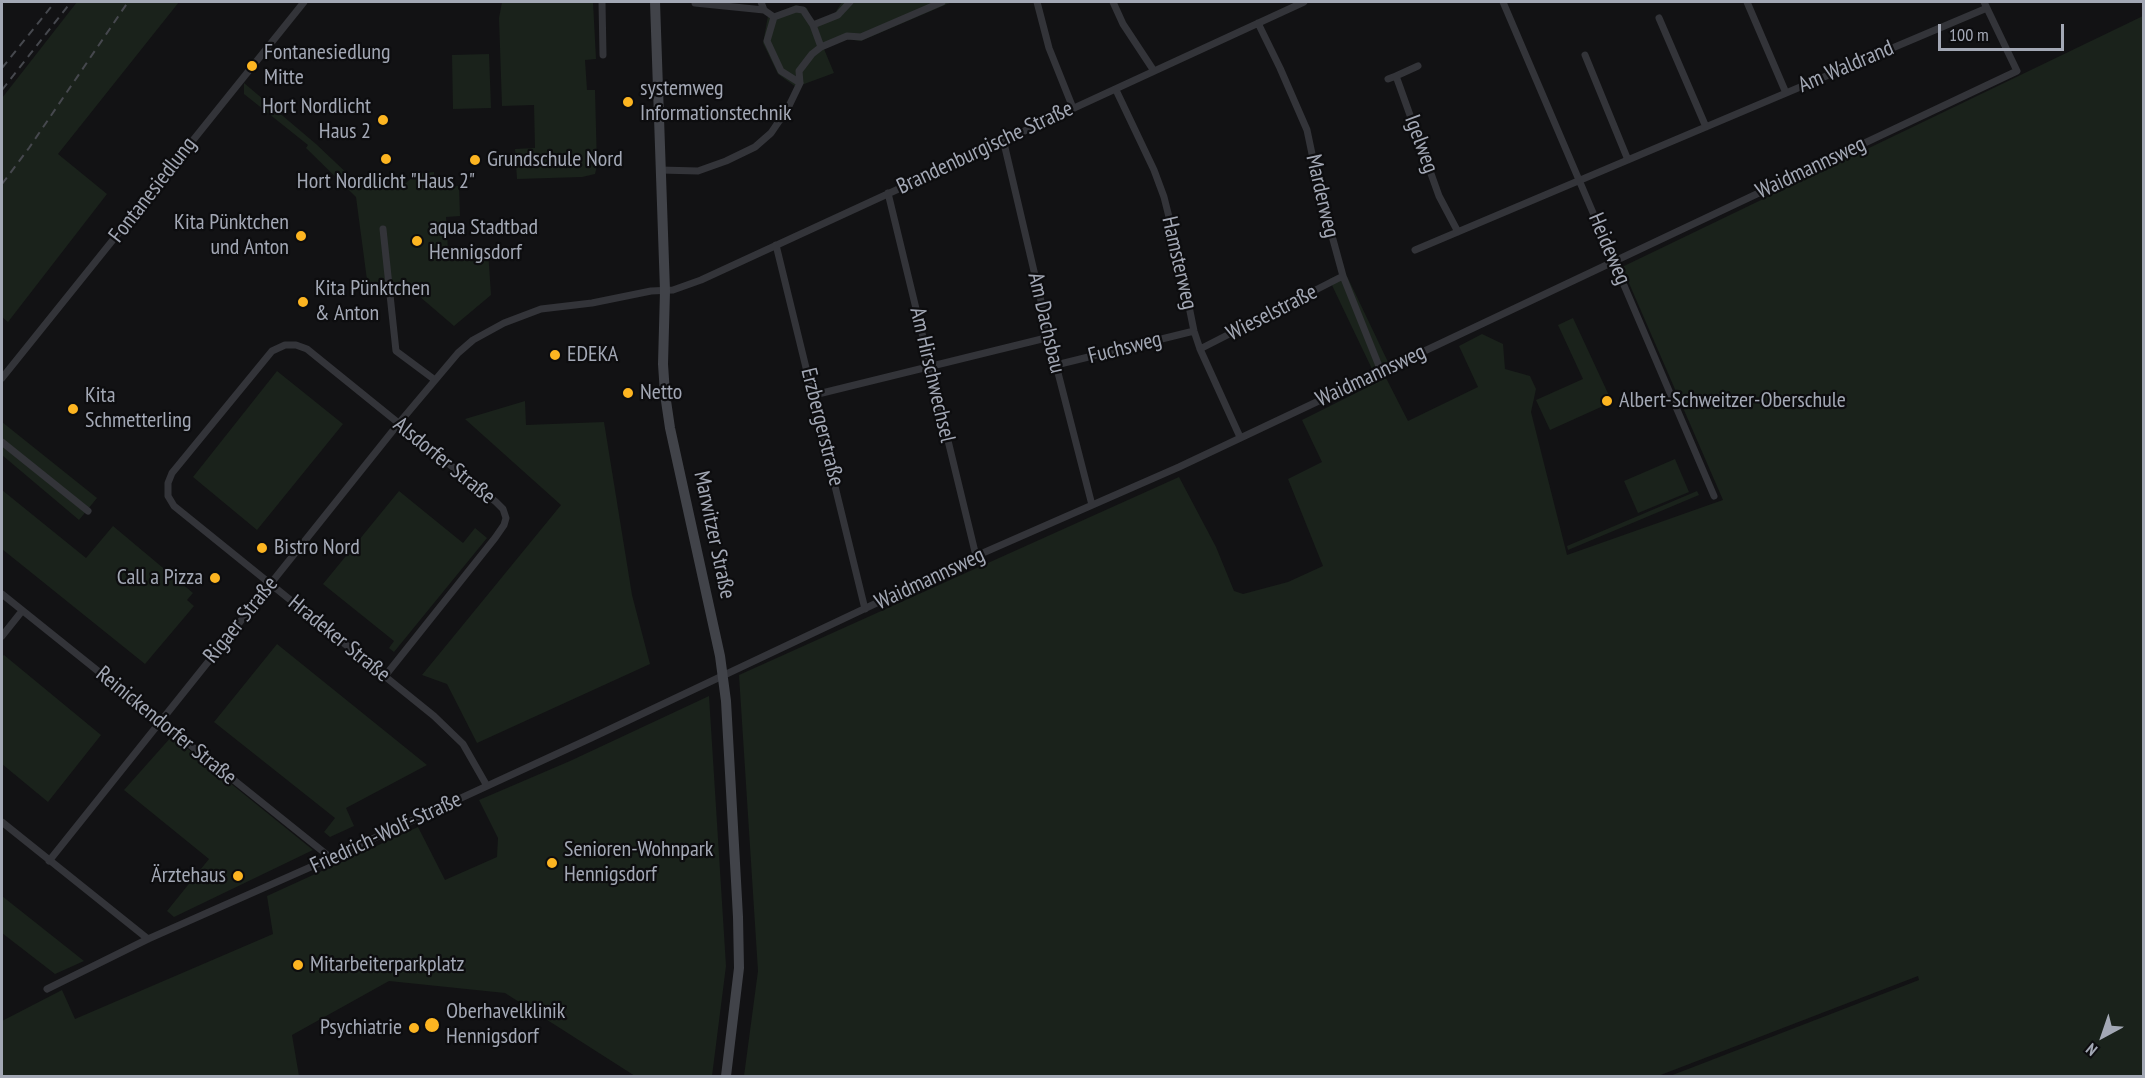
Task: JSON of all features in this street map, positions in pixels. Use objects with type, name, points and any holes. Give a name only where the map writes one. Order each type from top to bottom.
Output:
[{"type":"main road","name":"Marwitzer Straße","points":[[655,2],[665,291],[663,364],[665,394],[670,428],[724,675],[739,968],[726,1077]]},
{"type":"street","name":"Fontanesiedlung","points":[[2,378],[304,2]]},
{"type":"street","points":[[602,2],[603,55]]},
{"type":"street","points":[[761,2],[764,10]]},
{"type":"street","points":[[813,25],[838,15],[850,2]]},
{"type":"street","points":[[660,170],[698,171],[755,147],[779,122],[800,83],[799,71],[812,54],[821,47],[847,36],[861,37],[942,2]]},
{"type":"street","points":[[1037,2],[1049,48],[1073,108]]},
{"type":"street","points":[[1113,2],[1154,71]]},
{"type":"street","name":"Brandenburgische Straße","points":[[665,291],[692,284],[1304,2]]},
{"type":"street","name":"Heideweg","points":[[1503,2],[1581,180],[1714,496]]},
{"type":"street","points":[[1747,2],[1786,93]]},
{"type":"street","points":[[695,3],[764,10],[774,17]]},
{"type":"street","name":"Am Waldrand","points":[[1415,250],[1786,93],[1985,5]]},
{"type":"street","name":"Waidmannsweg","points":[[724,675],[976,556],[1382,371],[2017,71],[1985,5]]},
{"type":"street","points":[[774,17],[796,9],[803,10],[813,25],[821,47]]},
{"type":"street","points":[[774,17],[767,41],[781,71],[800,83]]},
{"type":"street","points":[[1659,18],[1706,127]]},
{"type":"street","name":"Marderweg","points":[[1258,23],[1307,130],[1320,192],[1343,276],[1382,371]]},
{"type":"street","points":[[1585,55],[1628,160]]},
{"type":"street","points":[[1388,79],[1418,66]]},
{"type":"street","name":"Igelweg","points":[[1396,76],[1439,196],[1458,232]]},
{"type":"street","name":"Hamsterweg","points":[[1116,90],[1154,170],[1164,197],[1194,331],[1240,437]]},
{"type":"street","name":"Am Dachsbau","points":[[1003,139],[1056,365],[1092,505]]},
{"type":"street","name":"Am Hirschwechsel","points":[[888,194],[976,556]]},
{"type":"street","points":[[383,229],[396,351],[435,380]]},
{"type":"street","name":"Erzbergerstraße","points":[[776,245],[865,609]]},
{"type":"street","name":"Wieselstraße","points":[[1200,349],[1343,276]]},
{"type":"street","name":"Rigaer Straße","points":[[49,861],[159,721],[458,353],[473,340],[527,313],[651,291],[665,291]]},
{"type":"street","name":"Fuchsweg","points":[[1056,365],[1194,331]]},
{"type":"street","points":[[814,395],[1050,337]]},
{"type":"street","name":"Alsdorfer Straße","points":[[174,506],[168,496],[168,483],[172,473],[272,351],[285,345],[296,345],[307,349],[399,423],[496,502],[503,509],[506,518],[495,538],[385,676]]},
{"type":"street","points":[[2,442],[88,511]]},
{"type":"street","name":"Hradeker Straße","points":[[174,506],[434,716],[463,744],[487,786]]},
{"type":"street","name":"Reinickendorfer Straße","points":[[2,594],[331,858]]},
{"type":"street","points":[[2,636],[22,611]]},
{"type":"street","name":"Friedrich-Wolf-Straße","points":[[47,989],[148,939],[331,858],[724,675]]},
{"type":"street","points":[[2,822],[148,939]]},
{"type":"shaded area","points":[[77,2],[179,2],[58,154],[107,194],[8,322],[2,317],[2,98]]},
{"type":"shaded area","points":[[502,2],[593,2],[596,59],[585,60],[587,90],[595,90],[597,166],[595,174],[582,177],[517,179],[515,149],[535,148],[534,105],[502,106],[499,18]]},
{"type":"shaded area","points":[[842,2],[952,2],[861,41],[846,39],[824,49],[834,73],[796,87],[778,74],[763,43],[768,16],[796,5],[807,8],[813,22],[835,13]]},
{"type":"shaded area","points":[[2143,16],[2143,1076],[1670,1076],[1919,980],[1918,976],[1658,1076],[744,1076],[758,971],[739,675],[1179,477],[1216,547],[1234,591],[1243,594],[1288,582],[1323,566],[1288,479],[1322,462],[1302,420],[1386,378],[1408,421],[1478,387],[1459,346],[1482,334],[1503,344],[1505,369],[1530,376],[1536,389],[1531,412],[1567,555],[1723,500],[1622,267]]},
{"type":"shaded area","points":[[489,54],[491,108],[453,109],[452,55]]},
{"type":"shaded area","points":[[244,83],[316,144],[353,179],[366,187],[396,186],[406,183],[416,174],[434,172],[435,187],[459,186],[460,216],[446,217],[448,251],[488,250],[491,295],[454,326],[412,290],[369,295],[356,197],[306,148],[308,145],[244,94]]},
{"type":"shaded area","points":[[1345,272],[1388,362],[1372,369],[1329,279]]},
{"type":"shaded area","points":[[1573,318],[1612,402],[1550,430],[1536,400],[1583,379],[1558,325]]},
{"type":"shaded area","points":[[277,371],[343,424],[257,530],[193,477]]},
{"type":"shaded area","points":[[525,401],[526,425],[604,422],[632,595],[650,664],[477,743],[447,684],[422,675],[561,505],[465,419]]},
{"type":"shaded area","points":[[2,422],[97,498],[79,520],[2,455]]},
{"type":"shaded area","points":[[1675,459],[1689,492],[1638,513],[1624,481]]},
{"type":"shaded area","points":[[2,490],[86,558],[113,526],[193,593],[187,600],[194,606],[145,664],[2,549]]},
{"type":"shaded area","points":[[399,491],[463,543],[475,528],[487,538],[394,652],[389,648],[394,641],[323,584]]},
{"type":"shaded area","points":[[1697,491],[1699,495],[1568,550],[1567,546]]},
{"type":"shaded area","points":[[277,644],[427,765],[346,808],[354,826],[330,837],[324,832],[335,818],[214,722]]},
{"type":"shaded area","points":[[4,655],[101,735],[48,802],[2,764],[2,657]]},
{"type":"shaded area","points":[[709,696],[726,966],[712,1076],[635,1076],[505,993],[389,981],[292,1035],[299,1076],[2,1076],[2,1021],[62,990],[75,1019],[273,934],[267,896],[418,827],[445,880],[497,857],[498,838],[479,800],[570,761]]},
{"type":"shaded area","points":[[172,736],[313,850],[174,917],[167,911],[209,859],[124,790]]},
{"type":"shaded area","points":[[2,896],[84,961],[55,974],[2,933]]},
{"type":"railway","points":[[2,68],[55,2]]},
{"type":"railway","points":[[2,90],[71,2]]},
{"type":"railway","points":[[2,184],[128,2]]},
{"type":"place","name":"Fontanesiedlung Mitte","points":[[252,66]]},
{"type":"place","name":"systemweg Informationstechnik","points":[[628,102]]},
{"type":"place","name":"Hort Nordlicht Haus 2","points":[[383,120]]},
{"type":"place","name":"Hort Nordlicht \"Haus 2\"","points":[[386,159]]},
{"type":"place","name":"Grundschule Nord","points":[[475,160]]},
{"type":"place","name":"Kita Pünktchen und Anton","points":[[301,236]]},
{"type":"place","name":"aqua Stadtbad Hennigsdorf","points":[[417,241]]},
{"type":"place","name":"Kita Pünktchen & Anton","points":[[303,302]]},
{"type":"place","name":"EDEKA","points":[[555,355]]},
{"type":"place","name":"Netto","points":[[628,393]]},
{"type":"place","name":"Albert-Schweitzer-Oberschule","points":[[1607,401]]},
{"type":"place","name":"Kita Schmetterling","points":[[73,409]]},
{"type":"place","name":"Bistro Nord","points":[[262,548]]},
{"type":"place","name":"Call a Pizza","points":[[215,578]]},
{"type":"place","name":"Senioren-Wohnpark Hennigsdorf","points":[[552,863]]},
{"type":"place","name":"Ärztehaus","points":[[238,876]]},
{"type":"place","name":"Mitarbeiterparkplatz","points":[[298,965]]},
{"type":"place","name":"Oberhavelklinik Hennigsdorf","points":[[432,1025]]},
{"type":"place","name":"Psychiatrie","points":[[414,1028]]}]
